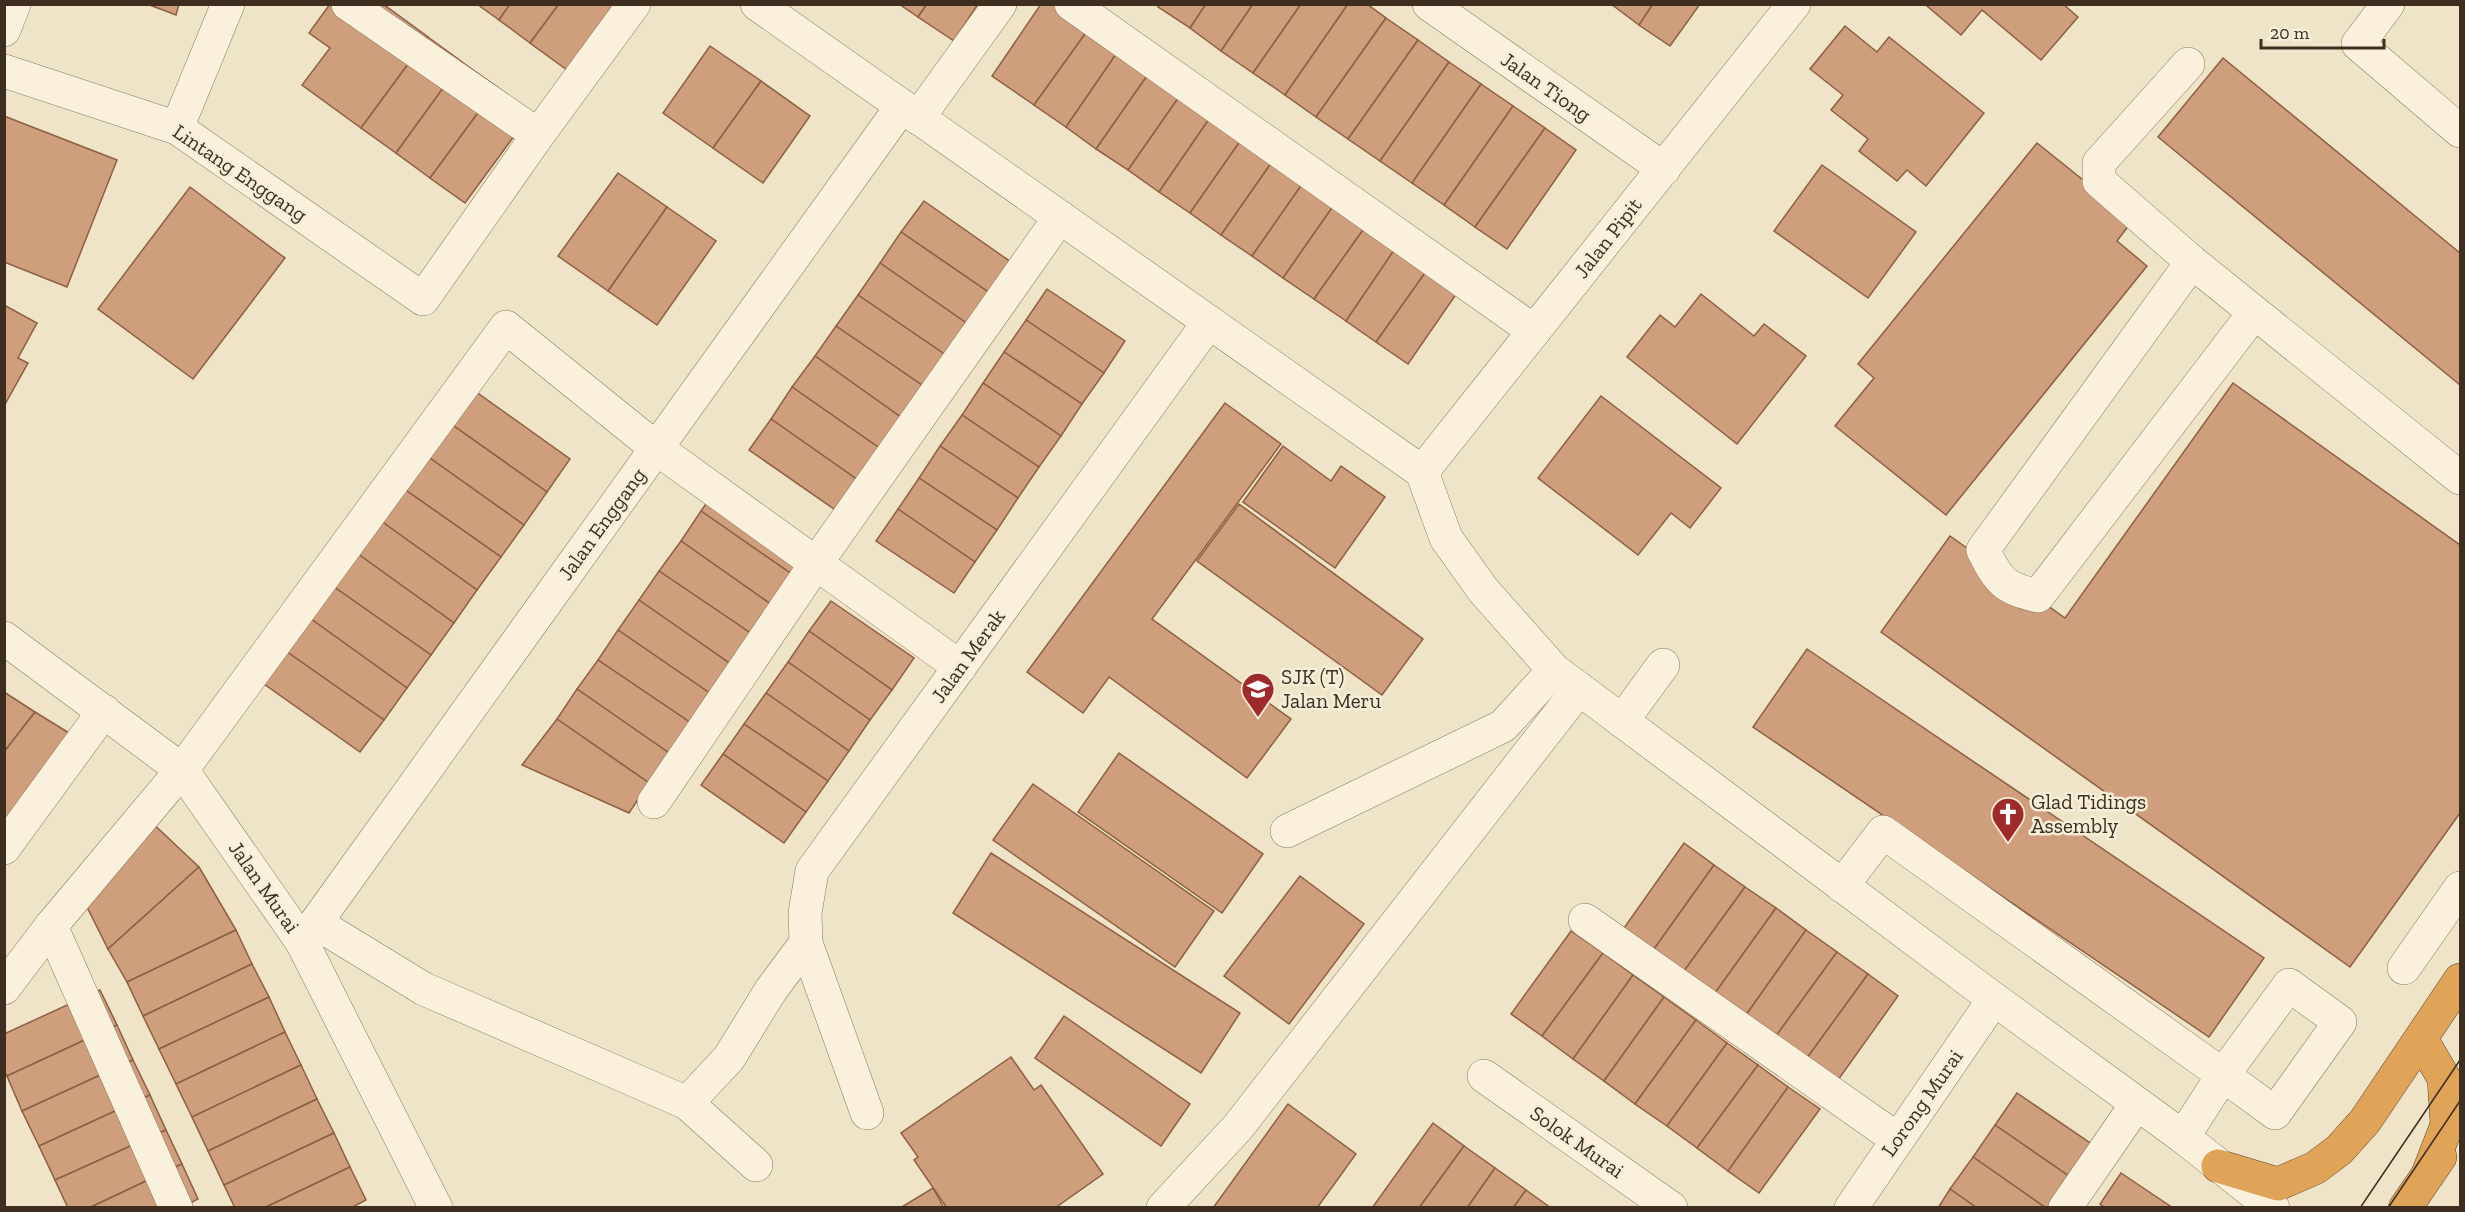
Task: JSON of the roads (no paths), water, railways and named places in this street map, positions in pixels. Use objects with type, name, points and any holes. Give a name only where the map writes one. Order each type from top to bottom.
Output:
[{"type":"highway","points":[[2218,1166],[2278,1184],[2315,1168],[2339,1150],[2365,1121],[2460,980]]},
{"type":"highway","points":[[2421,1039],[2444,1078],[2447,1125],[2428,1174]]},
{"type":"highway","points":[[2405,1208],[2460,1128]]},
{"type":"street","points":[[4,30],[14,4]]},
{"type":"street","points":[[177,128],[228,4]]},
{"type":"street","points":[[348,4],[538,135],[634,4]]},
{"type":"street","points":[[757,4],[1422,472],[1446,538],[1483,590],[1566,680],[2136,1105],[2183,1137],[2273,1208]]},
{"type":"street","name":"Jalan Enggang","points":[[309,932],[656,448],[910,112],[1000,4]]},
{"type":"street","points":[[1071,4],[1534,331]]},
{"type":"street","name":"Jalan Tiong","points":[[1429,4],[1664,169]]},
{"type":"street","points":[[2388,4],[2358,44],[2460,131]]},
{"type":"street","name":"Jalan Pipit","points":[[1422,472],[1664,169],[1784,8]]},
{"type":"street","points":[[2188,64],[2099,163],[2099,181],[2192,262],[2460,478]]},
{"type":"street","name":"Lintang Enggang","points":[[4,70],[177,128],[423,299],[538,135]]},
{"type":"street","points":[[654,801],[817,562],[1060,217]]},
{"type":"street","points":[[2192,262],[1983,550],[1996,575],[2014,590],[2038,596],[2254,313]]},
{"type":"street","name":"Jalan Merak","points":[[867,1113],[806,943],[805,913],[812,871],[1209,322]]},
{"type":"street","points":[[4,988],[51,926],[182,770],[506,327],[656,448],[960,667]]},
{"type":"street","name":"Jalan Murai","points":[[4,638],[182,770],[309,932],[436,1208]]},
{"type":"street","points":[[1622,721],[1663,664]]},
{"type":"street","points":[[1287,831],[1503,726],[1566,680]]},
{"type":"street","points":[[1163,1208],[1238,1127],[1566,680]]},
{"type":"street","points":[[4,848],[104,711]]},
{"type":"street","points":[[1842,886],[1883,832],[2223,1076],[2183,1137]]},
{"type":"street","points":[[2404,968],[2460,888]]},
{"type":"street","points":[[1585,920],[1897,1139]]},
{"type":"street","points":[[51,926],[176,1208]]},
{"type":"street","points":[[309,932],[424,989],[687,1103],[756,1165]]},
{"type":"street","points":[[687,1103],[729,1058],[771,990],[806,943]]},
{"type":"street","name":"Lorong Murai","points":[[1851,1208],[1994,999]]},
{"type":"street","name":"Solok Murai","points":[[1484,1076],[1671,1208]]},
{"type":"street","points":[[2066,1208],[2136,1105]]},
{"type":"tram line","points":[[2360,1208],[2460,1060]]},
{"type":"tram line","points":[[2388,1208],[2460,1101]]},
{"type":"place","name":"SJK (T) Jalan Meru","points":[[1258,718]]},
{"type":"place","name":"Glad Tidings Assembly","points":[[2008,843]]}]
